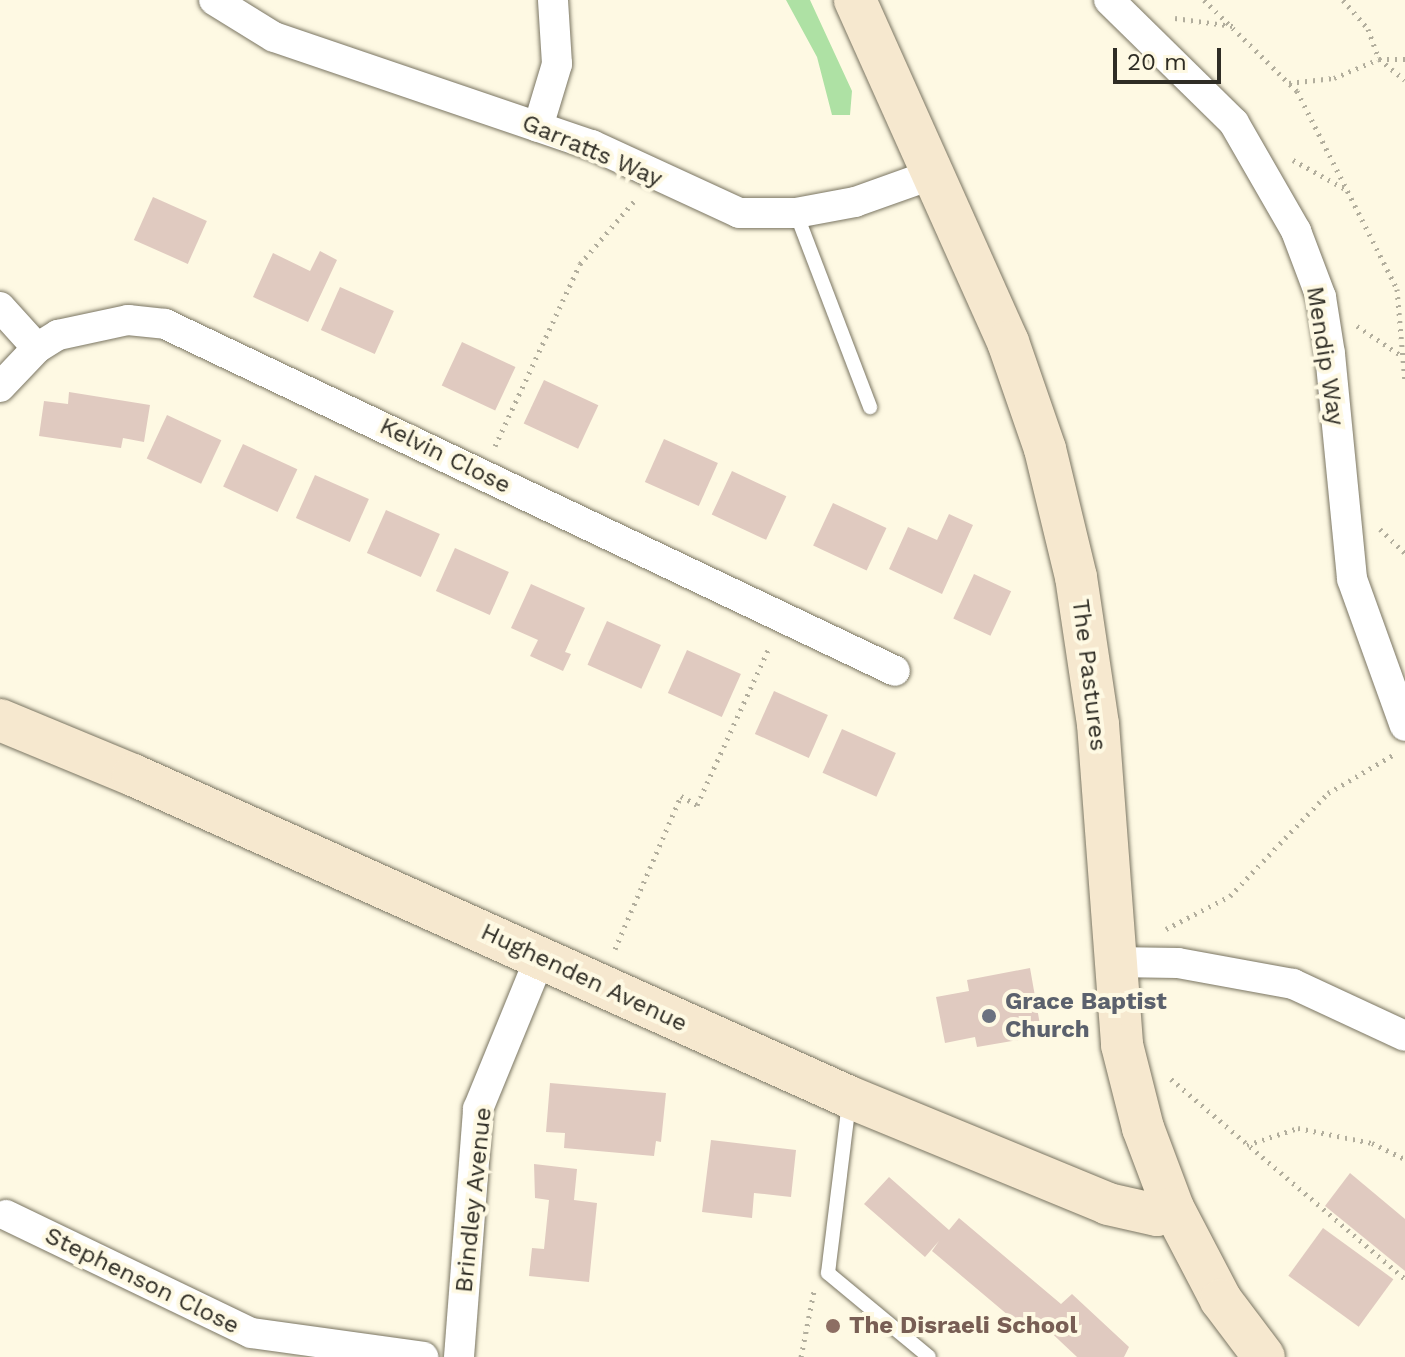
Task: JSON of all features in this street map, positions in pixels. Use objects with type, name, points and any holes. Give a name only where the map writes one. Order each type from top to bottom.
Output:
[{"type":"street","name":"Garratts Way","points":[[214,0],[274,37],[538,127],[739,213],[796,213],[855,202],[933,174]]},
{"type":"street","points":[[538,127],[557,64],[553,0]]},
{"type":"street","name":"The Pastures","points":[[855,0],[1008,342],[1045,449],[1076,577],[1098,724],[1113,962],[1125,1056],[1173,1208],[1221,1300],[1264,1357]]},
{"type":"street","name":"Mendip Way","points":[[1109,0],[1234,123],[1296,231],[1323,310],[1352,579],[1405,726]]},
{"type":"street","points":[[0,307],[37,348]]},
{"type":"street","name":"Kelvin Close","points":[[0,387],[37,348],[93,324],[128,320],[165,324],[213,342],[895,671]]},
{"type":"street","name":"Hughenden Avenue","points":[[0,720],[849,1097],[1108,1204],[1157,1215],[1173,1208]]},
{"type":"street","name":"Brindley Avenue","points":[[459,1357],[478,1109],[540,958]]},
{"type":"street","points":[[1113,962],[1178,963],[1293,984],[1405,1036]]},
{"type":"street","name":"Stephenson Close","points":[[6,1215],[251,1333],[423,1357]]},
{"type":"lane","points":[[796,213],[870,407]]},
{"type":"lane","points":[[849,1097],[828,1273],[929,1357]]},
{"type":"path","points":[[1204,0],[1289,83],[1397,289],[1405,382]]},
{"type":"path","points":[[1343,0],[1368,29],[1379,59],[1405,80]]},
{"type":"path","points":[[1289,83],[1334,78],[1379,59],[1405,59]]},
{"type":"path","points":[[497,442],[580,264],[616,220]]},
{"type":"path","points":[[1397,289],[1405,290]]},
{"type":"path","points":[[1323,310],[1335,311],[1403,357]]},
{"type":"path","points":[[599,986],[681,796],[697,805],[783,618]]},
{"type":"path","points":[[1163,931],[1230,896],[1328,793],[1380,759],[1405,752]]},
{"type":"path","points":[[1125,1056],[1158,1068],[1405,1279]]},
{"type":"path","points":[[1247,1145],[1298,1128],[1372,1143],[1405,1159]]},
{"type":"path","points":[[801,1357],[815,1290]]},
{"type":"green space","points":[[786,0],[810,0],[852,91],[850,115],[832,115],[817,57]]},
{"type":"building","points":[[153,197],[207,221],[188,264],[134,240]]},
{"type":"building","points":[[320,251],[337,260],[308,322],[253,297],[273,253],[310,271]]},
{"type":"building","points":[[340,287],[394,311],[375,354],[321,330]]},
{"type":"building","points":[[462,342],[515,367],[495,410],[442,386]]},
{"type":"building","points":[[544,380],[598,405],[578,449],[524,424]]},
{"type":"building","points":[[69,392],[150,405],[144,442],[123,438],[121,448],[39,436],[44,401],[68,404]]},
{"type":"building","points":[[167,415],[221,440],[201,484],[147,459]]},
{"type":"building","points":[[664,439],[718,463],[699,506],[645,482]]},
{"type":"building","points":[[243,444],[297,469],[278,512],[223,487]]},
{"type":"building","points":[[732,471],[786,496],[766,540],[712,515]]},
{"type":"building","points":[[315,475],[369,499],[350,542],[296,518]]},
{"type":"building","points":[[833,503],[886,528],[867,571],[813,546]]},
{"type":"building","points":[[386,510],[440,534],[421,577],[367,553]]},
{"type":"building","points":[[949,514],[973,525],[942,594],[889,569],[908,527],[937,540]]},
{"type":"building","points":[[455,548],[509,572],[490,615],[436,591]]},
{"type":"building","points":[[974,574],[1011,591],[990,636],[953,618]]},
{"type":"building","points":[[531,584],[585,608],[565,652],[571,654],[563,671],[530,656],[538,640],[511,628]]},
{"type":"building","points":[[607,621],[661,645],[641,689],[587,665]]},
{"type":"building","points":[[687,650],[741,674],[722,717],[668,693]]},
{"type":"building","points":[[774,691],[828,715],[809,758],[755,734]]},
{"type":"building","points":[[842,729],[896,753],[876,797],[822,773]]},
{"type":"building","name":"Grace Baptist Church","points":[[1030,968],[1042,1036],[977,1047],[975,1037],[945,1043],[936,997],[969,991],[967,980]]},
{"type":"building","points":[[550,1083],[666,1093],[661,1142],[656,1141],[654,1156],[564,1148],[565,1133],[546,1132]]},
{"type":"building","points":[[711,1140],[796,1150],[791,1197],[754,1193],[752,1218],[702,1212]]},
{"type":"building","points":[[534,1164],[577,1169],[574,1200],[597,1203],[589,1282],[529,1276],[532,1248],[544,1249],[549,1200],[535,1198]]},
{"type":"building","points":[[1350,1173],[1405,1219],[1405,1271],[1325,1206]]},
{"type":"building","points":[[889,1177],[949,1230],[959,1218],[1061,1304],[1072,1294],[1129,1347],[1124,1357],[1077,1357],[1043,1325],[1033,1336],[932,1251],[939,1241],[925,1257],[864,1204]]},
{"type":"building","points":[[1323,1228],[1393,1279],[1359,1327],[1288,1276]]},
{"type":"place","name":"Grace Baptist Church","points":[[989,1016]]},
{"type":"place","name":"The Disraeli School","points":[[833,1326]]}]
